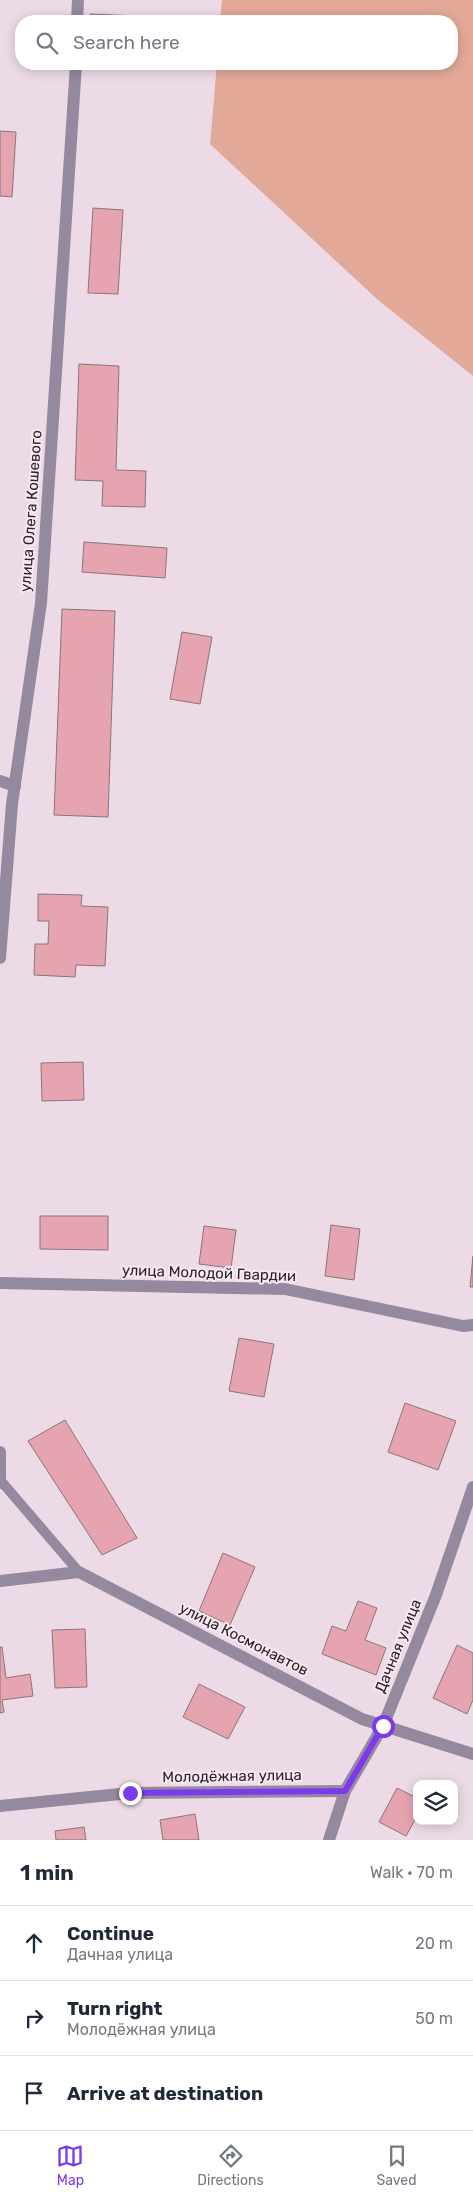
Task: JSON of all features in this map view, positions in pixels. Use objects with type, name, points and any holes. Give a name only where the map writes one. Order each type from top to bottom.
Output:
[{"type":"street","points":[[77,15],[78,0]]},
{"type":"street","name":"улица Олега Кошевого","points":[[0,958],[15,786],[41,603],[76,70]]},
{"type":"street","points":[[0,781],[15,786]]},
{"type":"street","name":"улица Молодой Гвардии","points":[[0,1282],[285,1289],[470,1327]]},
{"type":"street","points":[[0,1452],[0,1482]]},
{"type":"street","name":"Дачная улица","points":[[329,1840],[345,1791],[383,1726],[436,1595],[473,1487]]},
{"type":"street","points":[[0,1581],[79,1572]]},
{"type":"street","name":"улица Космонавтов","points":[[79,1572],[362,1719],[473,1754]]},
{"type":"street","name":"Молодёжная улица","points":[[0,1806],[130,1793],[345,1791]]},
{"type":"lane","points":[[0,1482],[79,1572]]},
{"type":"shaded area","points":[[222,0],[473,0],[473,376],[378,300],[210,144],[216,70],[458,70],[458,15],[221,15]]},
{"type":"building","points":[[0,131],[16,132],[12,197],[0,196]]},
{"type":"building","points":[[93,208],[123,210],[118,294],[88,293]]},
{"type":"building","points":[[79,364],[119,366],[116,470],[146,471],[145,507],[102,506],[103,481],[75,480]]},
{"type":"building","points":[[84,542],[167,548],[165,578],[82,572]]},
{"type":"building","points":[[62,609],[115,611],[108,817],[54,815]]},
{"type":"building","points":[[182,632],[212,637],[200,704],[170,699]]},
{"type":"building","points":[[38,894],[82,895],[81,906],[108,907],[105,966],[76,965],[75,977],[34,975],[35,944],[48,944],[49,921],[38,921]]},
{"type":"building","points":[[83,1062],[84,1100],[42,1101],[41,1063]]},
{"type":"building","points":[[40,1216],[108,1216],[108,1250],[40,1249]]},
{"type":"building","points":[[331,1225],[360,1229],[354,1280],[325,1276]]},
{"type":"building","points":[[204,1226],[236,1230],[231,1268],[199,1264]]},
{"type":"building","points":[[473,1256],[473,1287],[470,1287]]},
{"type":"building","points":[[239,1338],[274,1344],[264,1397],[229,1391]]},
{"type":"building","points":[[405,1403],[456,1421],[438,1470],[388,1452]]},
{"type":"building","points":[[65,1420],[137,1538],[102,1555],[28,1441]]},
{"type":"building","points":[[223,1553],[255,1567],[230,1625],[199,1611]]},
{"type":"building","points":[[358,1601],[377,1608],[365,1640],[386,1648],[376,1675],[322,1654],[332,1626],[346,1631]]},
{"type":"building","points":[[85,1629],[87,1687],[55,1688],[52,1630]]},
{"type":"building","points":[[457,1645],[473,1653],[473,1700],[467,1714],[433,1698]]},
{"type":"building","points":[[0,1647],[2,1647],[6,1678],[30,1674],[33,1696],[2,1700],[4,1712],[0,1713]]},
{"type":"building","points":[[199,1684],[245,1707],[228,1739],[183,1717]]},
{"type":"building","points":[[397,1788],[413,1796],[413,1823],[406,1836],[379,1822]]},
{"type":"building","points":[[195,1814],[199,1840],[163,1840],[160,1820]]},
{"type":"building","points":[[84,1827],[86,1840],[56,1840],[55,1831]]},
{"type":"route","points":[[130,1793],[345,1791],[383,1726]]}]
